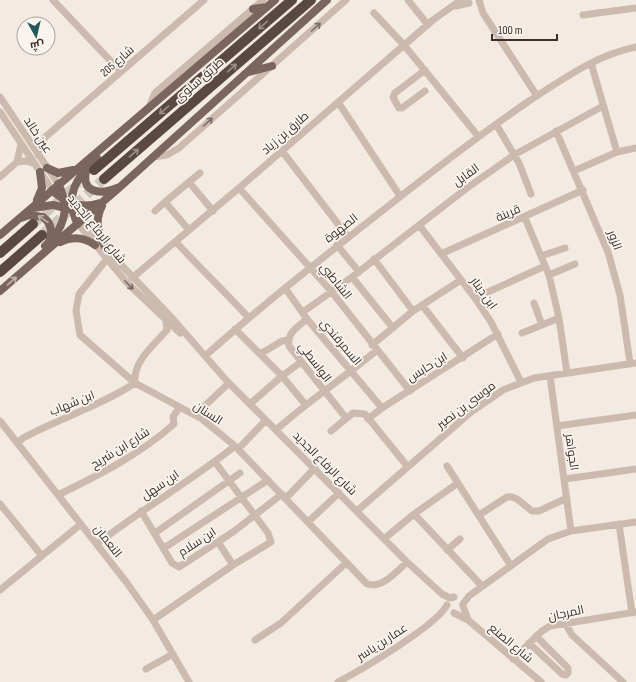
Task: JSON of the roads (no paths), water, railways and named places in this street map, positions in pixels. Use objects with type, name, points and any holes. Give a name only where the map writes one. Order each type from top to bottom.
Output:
[{"type":"highway","name":"طريق سلوى","points":[[90,169],[292,0]]},
{"type":"highway","name":"طريق سلوى","points":[[104,179],[311,0]]},
{"type":"highway","points":[[0,253],[33,224]]},
{"type":"highway","points":[[0,272],[48,241]]},
{"type":"main road","name":"طريق سلوى","points":[[0,235],[149,108],[265,4],[275,0]]},
{"type":"main road","points":[[48,241],[81,222],[328,0]]},
{"type":"main road","points":[[253,9],[265,4]]},
{"type":"main road","points":[[246,73],[272,66]]},
{"type":"main road","points":[[0,291],[23,271],[26,264],[59,230],[74,188],[90,169],[149,108]]},
{"type":"main road","points":[[30,209],[41,194],[44,170],[58,173],[76,169]]},
{"type":"main road","points":[[90,169],[86,181],[92,190],[106,192],[121,186]]},
{"type":"main road","points":[[55,187],[81,222]]},
{"type":"main road","points":[[30,209],[54,205],[88,206],[104,201]]},
{"type":"main road","points":[[104,201],[99,212],[96,225],[105,247]]},
{"type":"main road","points":[[16,221],[29,215],[42,216],[51,226],[48,241]]},
{"type":"main road","points":[[48,241],[76,238],[85,239],[95,245]]},
{"type":"street","points":[[54,0],[121,72]]},
{"type":"street","points":[[153,157],[167,155],[179,148],[346,0]]},
{"type":"street","points":[[408,0],[428,25]]},
{"type":"street","name":"طارق بن زياد","points":[[132,278],[213,211],[404,45],[461,0]]},
{"type":"street","points":[[479,0],[483,13],[536,96]]},
{"type":"street","name":"طارق بن زياد","points":[[453,6],[469,2],[476,3],[479,0]]},
{"type":"street","name":"شارع 205","points":[[43,139],[202,1]]},
{"type":"street","points":[[469,2],[483,13]]},
{"type":"street","points":[[584,15],[636,8]]},
{"type":"street","name":"طريق سلوى","points":[[149,108],[155,93],[253,9]]},
{"type":"street","points":[[374,13],[404,45],[478,136]]},
{"type":"street","name":"الصهوة","points":[[205,356],[310,266],[478,136],[536,96],[590,63],[607,55],[636,47]]},
{"type":"street","points":[[590,63],[617,152]]},
{"type":"street","points":[[425,70],[393,97],[399,108],[402,108],[425,90]]},
{"type":"street","name":"عين خالد","points":[[0,97],[38,155],[44,170],[55,187]]},
{"type":"street","points":[[338,102],[400,196]]},
{"type":"street","name":"القابل","points":[[303,312],[331,291],[352,278],[374,259],[467,188],[514,155],[556,130],[603,106]]},
{"type":"street","name":"عين خالد","points":[[0,112],[35,164],[44,170]]},
{"type":"street","points":[[496,124],[526,177],[532,194]]},
{"type":"street","name":"الزور","points":[[556,130],[583,190],[612,264],[620,295],[633,363]]},
{"type":"street","points":[[28,140],[43,139]]},
{"type":"street","points":[[38,155],[39,147],[43,139]]},
{"type":"street","points":[[17,162],[21,144]]},
{"type":"street","points":[[574,170],[617,152],[636,148]]},
{"type":"street","points":[[282,151],[348,236]]},
{"type":"street","points":[[0,177],[17,162],[26,161],[35,164]]},
{"type":"street","points":[[155,211],[200,173]]},
{"type":"street","points":[[189,182],[213,211]]},
{"type":"street","name":"الشاطبي","points":[[239,188],[310,266],[410,391]]},
{"type":"street","name":"قرينة","points":[[441,254],[525,218],[583,190]]},
{"type":"street","points":[[165,202],[189,230]]},
{"type":"street","points":[[525,218],[550,276],[559,318],[567,373]]},
{"type":"street","name":"شارع الرفاع الجديد","points":[[81,222],[106,260],[166,321],[196,346]]},
{"type":"street","name":"شارع الرفاع الجديد","points":[[81,222],[132,278],[172,318],[250,404],[407,562],[442,594],[450,598],[468,596]]},
{"type":"street","name":"ابن دينار","points":[[419,225],[475,298],[498,334],[521,382]]},
{"type":"street","points":[[176,242],[204,274],[228,295],[249,318]]},
{"type":"street","points":[[338,245],[359,272]]},
{"type":"street","points":[[541,256],[565,248]]},
{"type":"street","points":[[374,259],[413,311]]},
{"type":"street","name":"السنان","points":[[106,260],[79,294],[76,311],[80,335],[135,383],[179,408],[195,415],[238,446],[268,480],[367,584],[372,586],[382,583],[407,562]]},
{"type":"street","points":[[550,276],[576,264]]},
{"type":"street","points":[[475,298],[545,266]]},
{"type":"street","points":[[352,278],[393,328]]},
{"type":"street","points":[[276,430],[305,404],[351,372],[393,328],[413,311],[461,280]]},
{"type":"street","name":"السمرقندي","points":[[285,288],[308,319],[382,408]]},
{"type":"street","points":[[534,303],[542,325]]},
{"type":"street","points":[[422,305],[463,358]]},
{"type":"street","points":[[522,333],[559,318]]},
{"type":"street","name":"الواسطي","points":[[308,319],[292,332],[288,340],[291,350],[346,418]]},
{"type":"street","points":[[135,383],[134,375],[137,366],[167,330],[166,321]]},
{"type":"street","points":[[235,329],[282,376],[305,404]]},
{"type":"street","points":[[167,330],[178,332]]},
{"type":"street","name":"ابن حابس","points":[[368,418],[498,334]]},
{"type":"street","points":[[260,354],[282,341],[288,340]]},
{"type":"street","points":[[250,404],[282,376],[301,362]]},
{"type":"street","name":"موسى بن نصير","points":[[357,511],[407,466],[487,400],[521,382],[633,363]]},
{"type":"street","name":"الجواهر","points":[[550,376],[571,531]]},
{"type":"street","points":[[195,415],[229,382]]},
{"type":"street","name":"ابن شهاب","points":[[17,443],[23,438],[65,416],[101,403],[135,383]]},
{"type":"street","name":"شارع ابن شريح","points":[[58,495],[103,473],[150,444],[174,424],[173,417],[179,408]]},
{"type":"street","points":[[330,431],[353,413],[360,412],[365,414],[407,466]]},
{"type":"street","points":[[557,426],[636,415]]},
{"type":"street","name":"ابن سهل","points":[[97,544],[140,511],[238,446],[266,420]]},
{"type":"street","name":"النعمان","points":[[0,421],[97,544],[153,620],[188,682]]},
{"type":"street","points":[[153,620],[233,565],[271,542],[268,533],[215,462]]},
{"type":"street","points":[[447,466],[511,566]]},
{"type":"street","name":"ابن سلام","points":[[140,511],[172,562],[179,567],[284,496],[315,468]]},
{"type":"street","points":[[565,479],[636,469]]},
{"type":"street","points":[[155,533],[240,473]]},
{"type":"street","points":[[164,548],[268,480]]},
{"type":"street","points":[[384,538],[414,514],[458,483]]},
{"type":"street","points":[[308,522],[339,493]]},
{"type":"street","points":[[479,515],[508,498],[517,499],[532,512],[539,511],[567,498]]},
{"type":"street","points":[[0,504],[42,556]]},
{"type":"street","points":[[414,514],[482,586]]},
{"type":"street","points":[[462,605],[460,600],[455,597],[449,599],[447,604],[449,611],[453,613],[459,612],[468,596],[548,539],[571,531],[636,522]]},
{"type":"street","points":[[1,587],[81,524]]},
{"type":"street","points":[[619,524],[634,612]]},
{"type":"street","points":[[447,550],[460,539]]},
{"type":"street","points":[[218,542],[233,565]]},
{"type":"street","points":[[255,640],[280,623],[346,563]]},
{"type":"street","name":"شارع الرفاع الجديد","points":[[442,594],[447,604]]},
{"type":"street","name":"عمار بن ياسر","points":[[436,619],[447,604]]},
{"type":"street","name":"شارع الصنع","points":[[462,605],[468,620]]},
{"type":"street","name":"المرجان","points":[[514,660],[536,636],[550,626],[634,612]]},
{"type":"street","name":"عمار بن ياسر","points":[[338,682],[350,679],[436,619],[453,613]]},
{"type":"street","name":"شارع الصنع","points":[[453,613],[468,620],[541,682]]},
{"type":"street","points":[[566,623],[572,635],[623,682]]},
{"type":"street","points":[[529,643],[562,674],[568,673],[568,668],[536,636]]},
{"type":"street","points":[[146,669],[173,654]]},
{"type":"tunnel","points":[[42,235],[104,179]]},
{"type":"tunnel","points":[[33,224],[79,183]]}]
